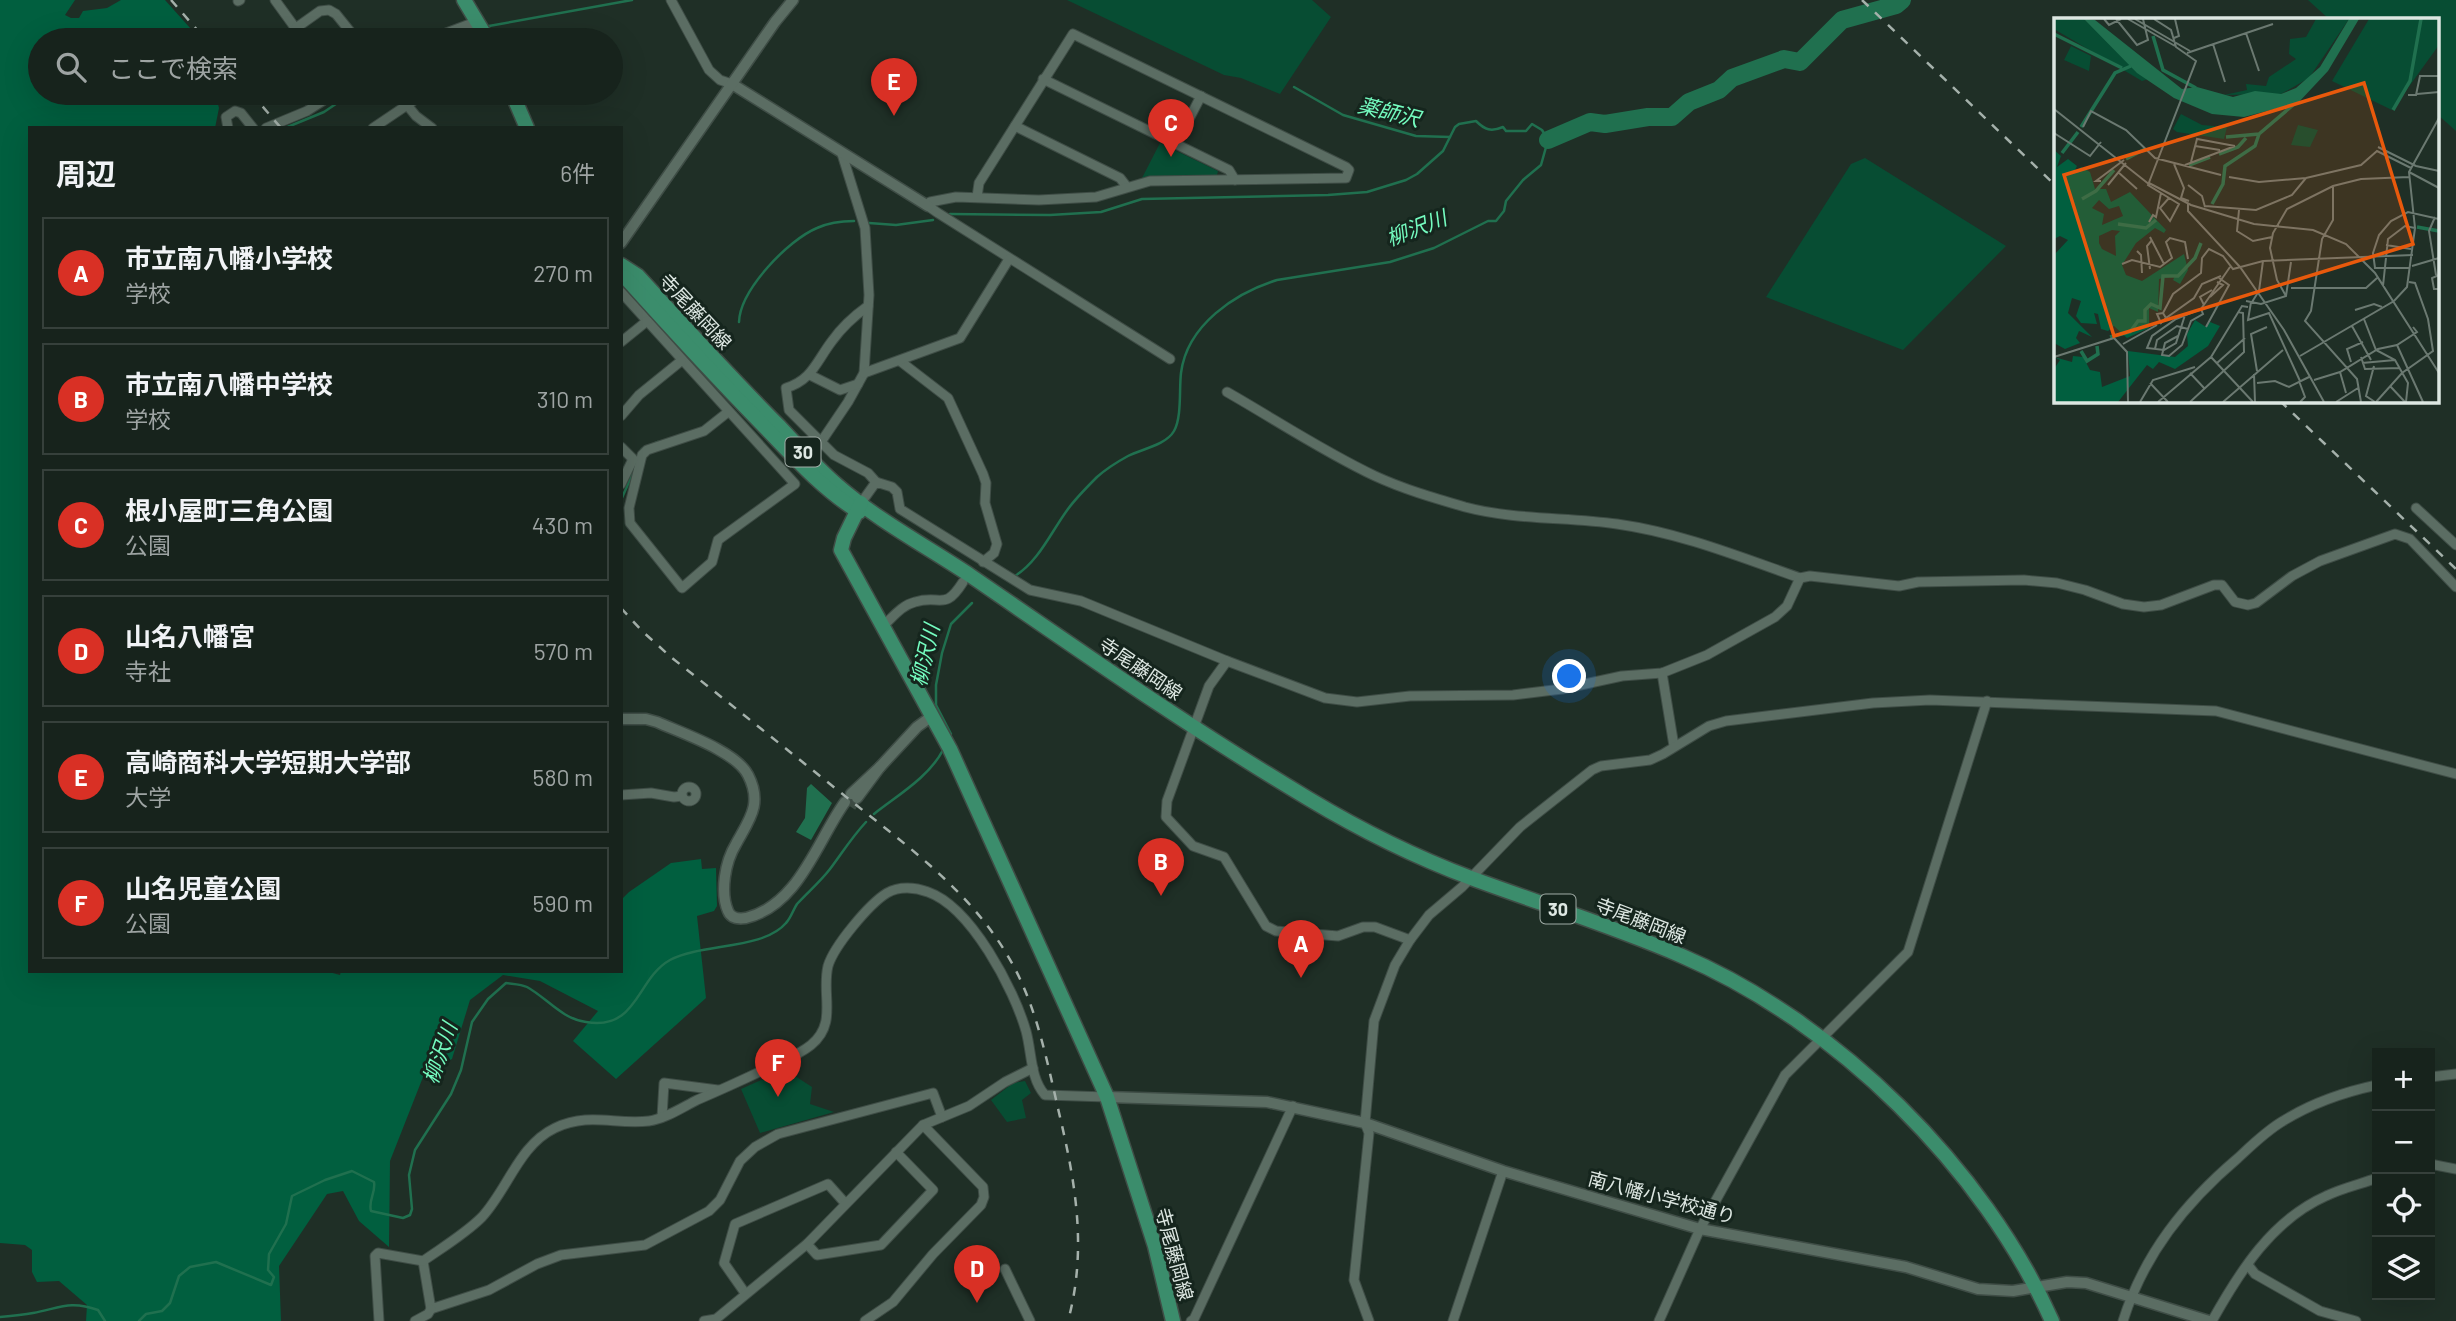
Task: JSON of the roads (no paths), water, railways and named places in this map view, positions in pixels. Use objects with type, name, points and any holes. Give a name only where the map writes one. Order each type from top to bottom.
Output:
[{"type":"main road","points":[[464,0],[482,28]]},
{"type":"main road","points":[[517,105],[526,126]]},
{"type":"main road","name":"寺尾藤岡線","points":[[623,266],[638,276],[814,464],[859,507],[963,582],[1013,606]]},
{"type":"main road","name":"寺尾藤岡線","points":[[623,274],[693,352],[807,471],[838,499],[859,507],[1194,726],[1311,800],[1369,831],[1471,878],[1629,934],[1685,957],[1737,983],[1802,1024],[1869,1077],[1906,1112],[1953,1164],[1994,1219],[2037,1286],[2052,1321]]},
{"type":"main road","name":"寺尾藤岡線","points":[[859,507],[841,550],[946,743],[1107,1097],[1155,1246],[1172,1321]]},
{"type":"street","points":[[275,0],[296,28],[320,11],[329,10],[347,28]]},
{"type":"street","points":[[671,0],[709,70],[716,77],[732,84],[1170,359]]},
{"type":"street","points":[[623,240],[793,0]]},
{"type":"street","points":[[460,28],[478,21]]},
{"type":"street","points":[[928,206],[930,202],[939,199],[977,197],[1039,200],[1096,197],[1150,181],[1346,178],[1349,170],[1073,34],[979,183],[977,197]]},
{"type":"street","points":[[1043,79],[1228,170],[1235,180]]},
{"type":"street","points":[[1177,144],[1201,96]]},
{"type":"street","points":[[272,126],[316,105]]},
{"type":"street","points":[[376,126],[407,105],[429,126]]},
{"type":"street","points":[[228,126],[226,117],[228,113],[235,111],[241,113],[251,126]]},
{"type":"street","points":[[1015,126],[1120,178],[1127,187]]},
{"type":"street","points":[[821,442],[864,373],[868,306],[865,228],[842,154]]},
{"type":"street","points":[[864,373],[960,338],[1009,259]]},
{"type":"street","points":[[623,294],[794,484],[718,540],[712,562],[682,588],[630,523],[629,508],[635,466],[632,456],[623,449]]},
{"type":"street","points":[[868,306],[852,317],[831,342],[810,375],[800,384],[786,388],[789,410],[834,456],[868,473],[876,482],[892,487],[897,492],[900,509],[1030,590],[1081,601],[1325,698],[1357,702],[1410,696],[1513,695],[1562,689],[1622,676],[1662,673],[1707,655],[1775,617],[1787,606],[1800,578]]},
{"type":"street","points":[[623,340],[647,321]]},
{"type":"street","points":[[623,414],[639,395],[681,361]]},
{"type":"street","points":[[900,361],[948,398],[983,474],[986,483],[985,503],[997,544],[993,553],[983,562]]},
{"type":"street","points":[[810,375],[840,390],[858,384]]},
{"type":"street","points":[[1227,392],[1352,464],[1398,485],[1431,496],[1468,508],[1530,517],[1617,524],[1685,538],[1800,578],[1810,576],[1899,586],[1918,582],[2024,580],[2057,583],[2123,604],[2144,607],[2161,605],[2214,585],[2222,585],[2235,603],[2248,605],[2265,598],[2292,576],[2320,561],[2395,534],[2410,539],[2456,587]]},
{"type":"street","points":[[623,481],[646,450],[704,431],[728,412]]},
{"type":"street","points":[[859,507],[876,482]]},
{"type":"street","points":[[2416,508],[2456,545]]},
{"type":"street","points":[[884,626],[903,607],[915,602],[948,600],[955,595],[963,582]]},
{"type":"street","points":[[1227,661],[1209,685],[1167,801],[1166,817],[1193,846],[1224,857],[1266,926],[1276,931],[1338,936],[1363,927],[1375,927],[1410,940]]},
{"type":"street","points":[[1662,673],[1674,746]]},
{"type":"street","points":[[1369,1321],[1354,1280],[1368,1133],[1365,1123],[1374,1021],[1395,965],[1429,915],[1471,878],[1520,827],[1592,770],[1601,766],[1650,760],[1709,726],[1736,719],[1873,703],[1930,700],[2216,711],[2456,774]]},
{"type":"street","points":[[1659,1321],[1700,1229],[1785,1075],[1909,952],[1987,701]]},
{"type":"street","points":[[623,719],[657,722],[724,754],[742,765],[749,776],[754,796],[752,816],[733,850],[725,881],[728,912],[733,917],[740,918],[755,915],[782,898],[796,882],[851,800],[917,727],[932,716]]},
{"type":"street","points":[[623,795],[651,793],[682,796]]},
{"type":"street","points":[[379,1321],[375,1256],[379,1253],[423,1261],[471,1227],[484,1215],[519,1162],[538,1139],[551,1130],[586,1118],[650,1121],[800,1053],[821,1035],[827,1020],[826,979],[832,954],[839,942],[877,900],[888,892],[919,889],[937,895],[963,919],[980,940],[1003,973],[1015,998],[1031,1051],[1034,1081],[1045,1095],[1107,1097]]},
{"type":"street","points":[[704,1321],[716,1320],[807,1244],[923,1125],[969,1106],[1005,1082],[1033,1068]]},
{"type":"street","points":[[2435,1076],[2456,1074]]},
{"type":"street","points":[[662,1117],[664,1083],[720,1090]]},
{"type":"street","points":[[2123,1321],[2131,1295],[2152,1255],[2180,1214],[2200,1192],[2282,1121],[2319,1103],[2372,1086]]},
{"type":"street","points":[[415,1321],[428,1314],[431,1309],[489,1290],[537,1264],[561,1255],[645,1245],[677,1229],[709,1211],[720,1200],[740,1161],[755,1147],[933,1093],[942,1117]]},
{"type":"street","name":"南八幡小学校通り","points":[[1107,1097],[1267,1102],[1293,1106],[1365,1123],[1503,1171],[1700,1229],[1906,1266],[1978,1289],[2005,1291],[2067,1282],[2086,1283],[2210,1321]]},
{"type":"street","points":[[1191,1321],[1293,1106]]},
{"type":"street","points":[[865,1321],[893,1302],[933,1254],[981,1205],[984,1196],[983,1187],[923,1125]]},
{"type":"street","points":[[807,1244],[817,1255],[881,1245],[933,1189],[896,1152]]},
{"type":"street","points":[[2435,1165],[2456,1169]]},
{"type":"street","points":[[1453,1321],[1503,1171]]},
{"type":"street","points":[[2210,1321],[2259,1248],[2280,1226],[2326,1195],[2372,1180]]},
{"type":"street","points":[[746,1293],[724,1263],[735,1224],[828,1184],[845,1203]]},
{"type":"street","points":[[423,1261],[431,1309]]},
{"type":"street","points":[[2248,1265],[2255,1275],[2320,1311],[2356,1321]]},
{"type":"street","points":[[1006,1269],[1030,1321]]},
{"type":"waterway","name":"薬師沢","points":[[489,26],[632,0]]},
{"type":"waterway","name":"柳沢川","points":[[1548,140],[1590,122],[1605,124],[1648,117],[1672,117],[1689,102],[1719,90],[1732,78],[1784,59],[1800,62],[1842,20],[1896,5],[1902,0]]},
{"type":"waterway","name":"薬師沢","points":[[1294,87],[1343,115],[1416,136],[1450,137]]},
{"type":"waterway","name":"薬師沢","points":[[290,126],[334,105]]},
{"type":"waterway","name":"柳沢川","points":[[950,214],[1050,215],[1101,212],[1142,199],[1367,192],[1417,174],[1443,151],[1459,124],[1476,121],[1488,129],[1503,127],[1506,131],[1526,131],[1532,124],[1542,130],[1548,140],[1541,165],[1523,180],[1506,201],[1504,211],[1496,221],[1488,221],[1434,248],[1390,262],[1277,280],[1245,293],[1216,313],[1203,326],[1185,356],[1174,431],[1165,440],[1128,456],[1097,477],[1071,505],[1038,554],[1015,576]]},
{"type":"waterway","points":[[869,223],[896,225],[933,220]]},
{"type":"waterway","points":[[739,322],[741,309],[756,281],[793,243],[821,226],[854,221]]},
{"type":"waterway","points":[[637,457],[642,449],[658,442]]},
{"type":"waterway","points":[[623,496],[633,473]]},
{"type":"waterway","name":"柳沢川","points":[[949,738],[951,734],[936,705],[936,685],[951,624],[972,603]]},
{"type":"waterway","name":"柳沢川","points":[[874,814],[930,769],[943,750]]},
{"type":"waterway","name":"柳沢川","points":[[139,1321],[146,1314],[162,1311],[170,1303],[179,1276],[190,1267],[216,1262],[271,1285],[274,1277],[268,1270],[269,1254],[286,1224],[292,1196],[325,1180],[352,1171],[374,1182],[371,1211],[403,1218],[410,1215],[412,1209],[409,1175],[415,1150],[451,1094],[461,1070],[472,1022],[488,999],[506,983],[527,987],[562,1013],[577,1020],[603,1023],[616,1019],[635,1002],[659,968],[670,960],[698,951],[748,942],[776,932],[788,921],[797,904],[826,874],[866,822]]},
{"type":"waterway","name":"柳沢川","points":[[0,1317],[72,1305],[98,1310],[105,1321]]},
{"type":"tunnel","points":[[851,807],[857,798]]},
{"type":"railway","points":[[171,0],[196,28]]},
{"type":"railway","points":[[1862,0],[2054,184]]},
{"type":"railway","points":[[261,105],[279,126]]},
{"type":"railway","points":[[2281,402],[2456,569]]},
{"type":"railway","points":[[623,610],[672,658],[918,855],[961,895],[998,940],[1022,983],[1036,1020],[1071,1168],[1078,1244],[1074,1295],[1068,1321]]},
{"type":"place","name":"高崎商科大学短期大学部","points":[[894,116]]},
{"type":"place","name":"根小屋町三角公園","points":[[1171,157]]},
{"type":"place","name":"市立南八幡中学校","points":[[1161,896]]},
{"type":"place","name":"市立南八幡小学校","points":[[1301,978]]},
{"type":"place","name":"山名児童公園","points":[[778,1097]]},
{"type":"place","name":"山名八幡宮","points":[[977,1303]]}]
